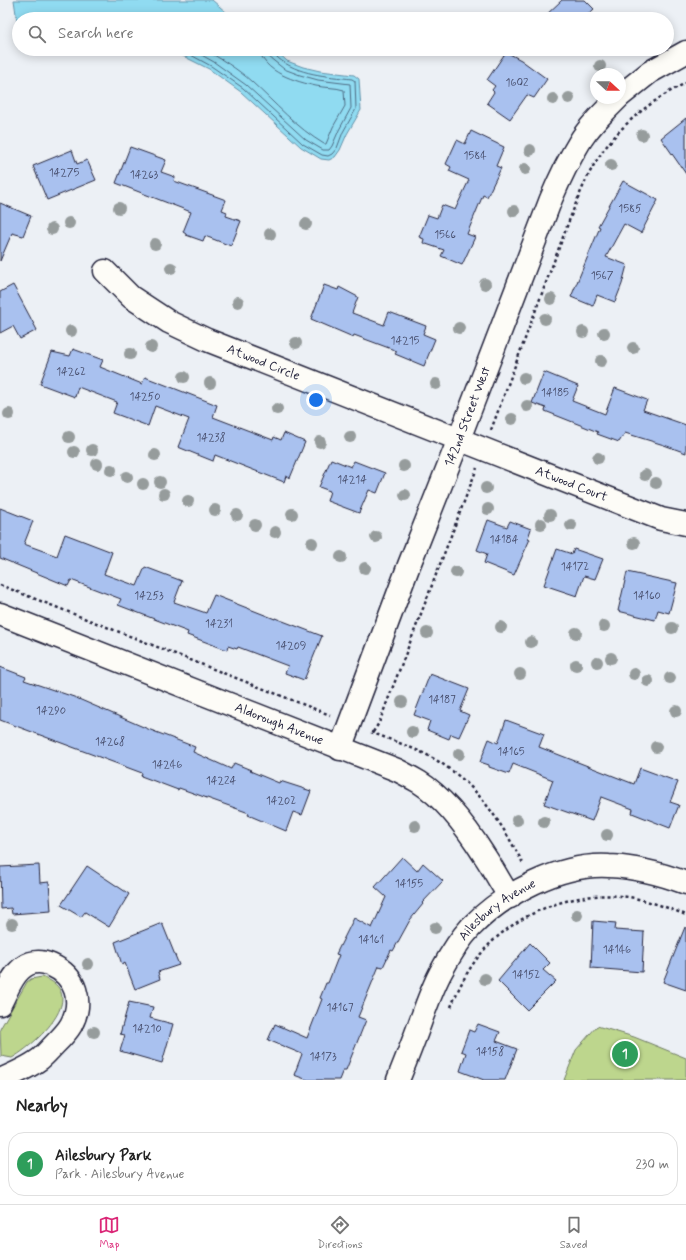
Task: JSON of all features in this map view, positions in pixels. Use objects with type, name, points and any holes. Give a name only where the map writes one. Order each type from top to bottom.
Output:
[{"type":"street","points":[[626,91],[650,72],[686,52]]},
{"type":"street","name":"142nd Street West","points":[[340,748],[409,565],[551,200],[565,167],[579,142],[598,118],[612,104]]},
{"type":"street","name":"Atwood Circle","points":[[105,271],[132,297],[169,322],[207,340],[459,439]]},
{"type":"street","name":"Atwood Court","points":[[459,439],[661,519],[686,524]]},
{"type":"street","name":"Aldorough Avenue","points":[[0,614],[397,770],[420,782],[442,801],[463,824],[485,855],[500,883],[510,897]]},
{"type":"street","name":"Ailesbury Avenue","points":[[398,1080],[442,970],[457,946],[471,928],[489,911],[525,887],[549,876],[582,868],[608,866],[644,871],[686,883]]},
{"type":"street","points":[[0,1004],[20,970],[33,962],[44,962],[60,969],[70,978],[76,991],[76,1014],[71,1026],[62,1038],[41,1058],[25,1068],[0,1080]]},
{"type":"path","points":[[373,732],[379,723],[577,201],[591,171],[604,150],[623,127],[644,108],[686,83]]},
{"type":"path","points":[[449,1011],[458,990],[479,955],[518,922],[544,908],[564,901],[597,896],[622,896],[657,904],[686,915]]},
{"type":"green space","points":[[42,977],[56,985],[62,995],[61,1007],[45,1031],[22,1051],[12,1058],[1,1056],[0,1029],[27,982],[31,979]]},
{"type":"green space","points":[[597,1026],[634,1037],[686,1058],[686,1080],[564,1080],[576,1050]]},
{"type":"water","points":[[14,0],[212,0],[226,12],[16,12]]},
{"type":"water","points":[[183,56],[282,56],[287,61],[303,67],[320,71],[354,75],[359,79],[361,110],[335,157],[329,160],[321,159],[301,147],[241,92],[209,69]]},
{"type":"building","points":[[562,0],[585,0],[594,9],[591,12],[549,12]]},
{"type":"building","points":[[503,56],[514,56],[547,79],[534,98],[527,95],[510,119],[487,103],[494,92],[492,90],[495,86],[487,80]]},
{"type":"building","points":[[686,118],[686,174],[661,138]]},
{"type":"building","points":[[471,131],[504,147],[496,166],[501,168],[487,197],[483,195],[467,234],[475,237],[462,265],[441,256],[444,250],[423,243],[424,239],[419,237],[428,215],[437,218],[442,205],[455,210],[469,180],[449,171],[451,167],[446,164],[457,140],[465,144]]},
{"type":"building","points":[[130,147],[166,160],[161,172],[175,177],[174,181],[226,200],[222,210],[227,212],[226,216],[241,221],[231,246],[205,236],[203,241],[186,235],[183,232],[191,212],[116,183]]},
{"type":"building","points":[[72,150],[77,164],[87,160],[96,180],[47,200],[33,166]]},
{"type":"building","points":[[623,181],[658,200],[641,233],[624,224],[606,257],[627,265],[615,302],[597,295],[593,306],[571,297],[600,227],[598,226]]},
{"type":"building","points":[[0,203],[31,216],[23,236],[12,233],[0,261]]},
{"type":"building","points":[[13,285],[37,330],[20,339],[13,326],[0,333],[0,292]]},
{"type":"building","points":[[324,285],[338,290],[339,287],[358,297],[352,313],[384,325],[389,312],[426,326],[423,334],[435,339],[424,366],[395,354],[397,351],[354,335],[353,337],[311,319]]},
{"type":"building","points":[[73,349],[103,360],[100,367],[142,384],[145,377],[217,405],[213,417],[273,440],[274,437],[281,440],[284,433],[305,442],[290,478],[286,476],[284,482],[215,455],[213,461],[178,447],[189,419],[155,406],[148,426],[113,413],[117,402],[78,387],[75,397],[40,384],[52,352],[70,356]]},
{"type":"building","points":[[544,372],[578,386],[572,401],[605,414],[615,388],[647,400],[643,410],[686,425],[686,453],[625,433],[619,442],[545,411],[546,408],[532,403]]},
{"type":"building","points":[[331,459],[351,467],[354,461],[385,473],[377,493],[369,490],[359,513],[327,501],[330,491],[319,487]]},
{"type":"building","points":[[0,508],[33,521],[24,544],[57,556],[65,534],[112,552],[104,574],[137,586],[145,567],[182,581],[174,602],[206,613],[214,595],[322,636],[304,680],[285,673],[288,666],[238,647],[237,649],[228,646],[227,650],[187,635],[188,632],[118,605],[121,599],[71,580],[68,586],[0,558]]},
{"type":"building","points":[[488,520],[507,527],[510,521],[531,529],[528,538],[530,539],[514,575],[484,563],[487,554],[477,550]]},
{"type":"building","points":[[557,549],[572,554],[574,549],[603,559],[595,579],[584,576],[577,596],[544,585]]},
{"type":"building","points":[[627,572],[677,583],[669,613],[658,610],[655,620],[618,611]]},
{"type":"building","points":[[0,667],[26,677],[24,680],[74,697],[148,729],[195,747],[193,752],[231,769],[234,763],[279,783],[280,781],[311,791],[302,815],[293,812],[286,831],[248,815],[249,813],[179,788],[178,790],[141,776],[142,773],[0,720]]},
{"type":"building","points":[[430,674],[469,689],[460,711],[469,715],[459,737],[451,734],[449,739],[427,730],[430,721],[414,715]]},
{"type":"building","points":[[506,720],[544,734],[539,747],[634,784],[640,768],[678,782],[670,802],[679,805],[670,828],[632,813],[633,809],[601,797],[592,821],[544,804],[553,780],[513,764],[509,774],[480,762],[489,739],[498,743]]},
{"type":"building","points":[[402,857],[417,871],[423,863],[443,881],[422,903],[423,904],[410,920],[393,951],[391,950],[383,967],[379,966],[358,1017],[366,1020],[346,1070],[343,1070],[339,1080],[308,1080],[294,1075],[302,1054],[268,1040],[275,1024],[307,1038],[322,999],[320,998],[326,983],[328,983],[339,955],[336,954],[354,918],[372,928],[386,897],[375,887]]},
{"type":"building","points":[[39,865],[40,883],[49,882],[51,911],[12,914],[11,908],[1,909],[0,867]]},
{"type":"building","points":[[87,866],[129,894],[109,927],[85,912],[81,917],[61,905]]},
{"type":"building","points":[[593,921],[616,923],[615,930],[644,932],[642,972],[591,968]]},
{"type":"building","points":[[162,923],[179,965],[158,972],[160,979],[135,989],[125,963],[122,965],[115,942]]},
{"type":"building","points":[[686,927],[686,990],[663,982]]},
{"type":"building","points":[[530,943],[550,963],[543,970],[556,981],[527,1010],[498,981]]},
{"type":"building","points":[[129,1002],[153,1007],[150,1018],[173,1024],[162,1063],[120,1051],[125,1035],[120,1034]]},
{"type":"building","points":[[478,1024],[500,1032],[496,1041],[517,1049],[505,1080],[484,1080],[460,1071],[466,1053],[461,1051],[469,1030],[474,1032]]},
{"type":"place","name":"Ailesbury Park","points":[[625,1054]]}]
